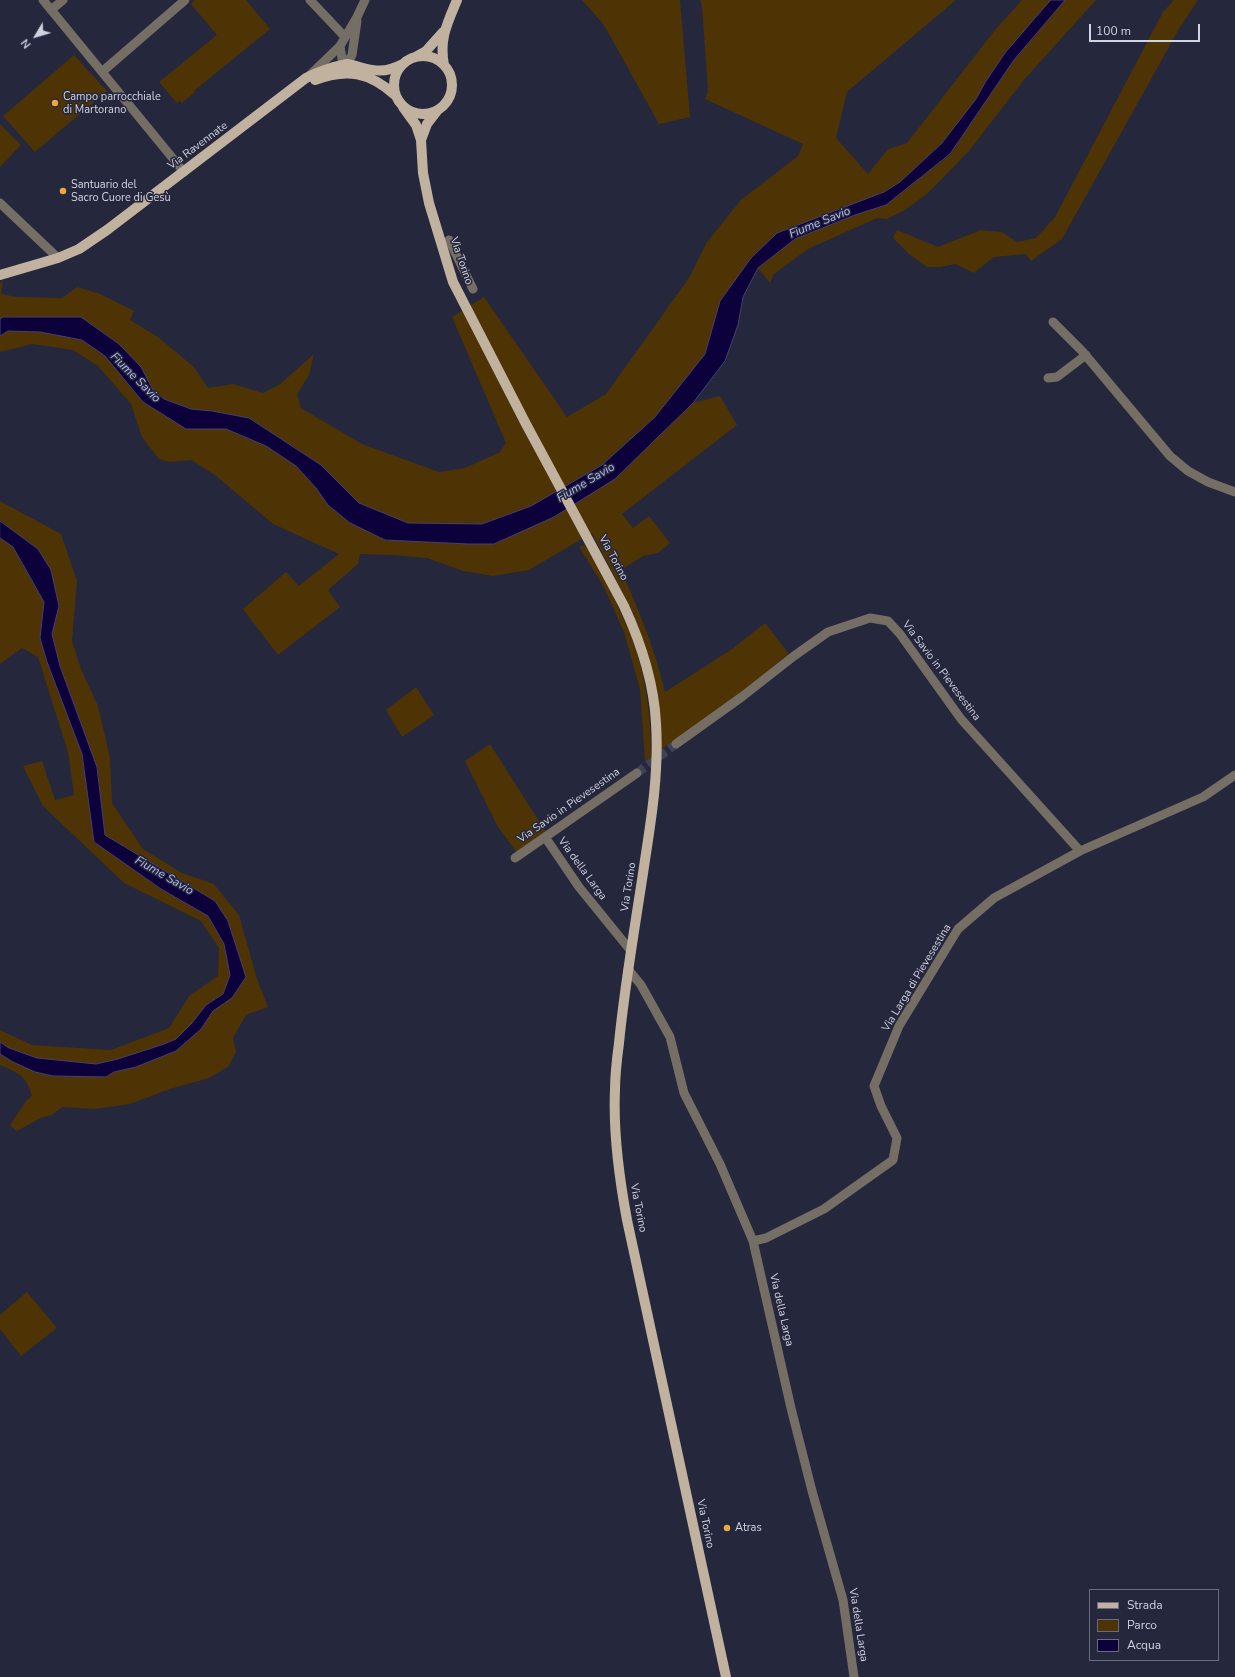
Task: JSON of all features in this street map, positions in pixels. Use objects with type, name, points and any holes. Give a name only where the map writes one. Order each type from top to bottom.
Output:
[{"type":"main road","points":[[445,29],[434,44],[426,51],[403,64],[397,70],[393,86],[395,95],[403,107],[410,112],[419,115],[428,114],[437,111],[448,101],[452,86],[448,72],[444,65],[441,45],[445,29],[457,0]]},
{"type":"main road","points":[[416,57],[426,56],[436,59],[444,65]]},
{"type":"main road","name":"Via Ravennate","points":[[0,275],[58,258],[79,249],[108,230],[306,78],[323,69],[363,67],[389,71],[403,64]]},
{"type":"main road","name":"Via Ravennate","points":[[283,97],[315,80],[345,68],[371,78],[383,85],[395,95]]},
{"type":"main road","name":"Via Torino","points":[[403,107],[416,125],[421,140],[423,173],[430,203],[453,282],[526,424],[612,581],[635,631],[644,656],[656,722],[657,763],[653,811],[628,969],[614,1089],[617,1159],[627,1220],[726,1677]]},
{"type":"main road","name":"Via Torino","points":[[421,140],[427,124],[437,111]]},
{"type":"street","points":[[43,0],[184,172]]},
{"type":"street","points":[[51,10],[63,0]]},
{"type":"street","points":[[103,72],[186,0]]},
{"type":"street","points":[[310,0],[345,37]]},
{"type":"street","name":"Via Ravennate","points":[[306,78],[340,46],[365,0]]},
{"type":"street","name":"Via Ravennate","points":[[345,68],[352,55],[354,47],[357,17]]},
{"type":"street","points":[[340,46],[345,68]]},
{"type":"street","name":"Via Ravennate","points":[[354,47],[363,67]]},
{"type":"street","points":[[0,203],[58,258]]},
{"type":"street","points":[[449,240],[473,289]]},
{"type":"street","points":[[445,256],[450,257],[460,264]]},
{"type":"street","points":[[1053,322],[1086,355],[1170,456],[1188,471],[1208,482],[1235,492]]},
{"type":"street","points":[[1048,378],[1058,377],[1086,355]]},
{"type":"street","name":"Via Savio in Pievesestina","points":[[676,744],[828,632],[870,618],[888,622],[900,634],[961,719],[1080,851]]},
{"type":"street","name":"Via Savio in Pievesestina","points":[[515,858],[637,773]]},
{"type":"street","name":"Via Larga di Pievesestina","points":[[753,1241],[766,1238],[824,1209],[893,1160],[897,1138],[881,1106],[874,1086],[899,1026],[958,929],[994,898],[1080,851],[1203,797],[1235,775]]},
{"type":"street","name":"Via della Larga","points":[[545,837],[579,887],[631,951]]},
{"type":"street","name":"Via della Larga","points":[[628,969],[641,985],[670,1037],[684,1093],[720,1164],[753,1241],[791,1408],[812,1491],[843,1600],[854,1677]]},
{"type":"green space","points":[[195,0],[246,0],[270,29],[194,91],[195,92],[182,103],[180,101],[177,103],[159,82],[217,35],[191,4]]},
{"type":"green space","points":[[582,0],[680,0],[690,117],[659,124],[604,25]]},
{"type":"green space","points":[[700,0],[956,0],[847,92],[836,138],[868,174],[888,149],[907,143],[995,30],[1022,0],[1051,0],[1005,53],[976,99],[942,143],[900,182],[884,192],[777,233],[720,301],[705,354],[655,417],[602,465],[531,506],[482,524],[408,523],[359,503],[321,465],[249,418],[212,411],[191,409],[164,399],[153,390],[141,367],[119,344],[0,319],[0,283],[3,282],[1,294],[17,297],[62,298],[77,287],[100,294],[134,311],[130,320],[158,337],[194,367],[208,388],[233,384],[263,393],[279,385],[314,354],[309,375],[297,394],[301,408],[362,444],[439,472],[465,468],[500,452],[506,443],[452,317],[484,297],[567,417],[606,394],[689,278],[707,242],[741,200],[798,156],[803,144],[705,99],[708,91],[702,6]]},
{"type":"green space","points":[[1065,0],[1096,0],[1023,81],[969,151],[928,193],[905,210],[887,219],[877,218],[808,249],[774,274],[770,283],[758,268],[795,239],[855,215],[886,205],[950,155],[1014,60]]},
{"type":"green space","points":[[1174,0],[1198,0],[1179,29],[1062,239],[1031,261],[1026,254],[994,257],[974,273],[955,264],[941,267],[927,267],[909,254],[893,238],[897,230],[938,247],[981,230],[1002,232],[1017,242],[1036,238],[1055,217],[1163,12]]},
{"type":"green space","name":"Campo parrocchiale di Martorano","points":[[74,55],[107,91],[35,152],[3,116]]},
{"type":"green space","points":[[0,124],[21,145],[0,167]]},
{"type":"green space","points":[[8,331],[40,332],[82,340],[105,356],[143,402],[186,428],[226,429],[266,446],[296,466],[316,488],[328,505],[385,540],[494,544],[615,479],[693,403],[720,396],[737,425],[622,514],[633,528],[649,516],[670,543],[658,553],[643,556],[621,570],[646,630],[665,692],[732,649],[765,623],[789,654],[725,705],[661,750],[649,659],[634,615],[592,533],[529,570],[493,576],[463,571],[427,558],[360,554],[358,564],[328,590],[340,607],[278,655],[243,609],[286,572],[299,586],[339,554],[273,524],[215,475],[191,460],[170,462],[159,459],[142,437],[131,404],[98,366],[73,350],[32,344],[0,352],[0,336]]},
{"type":"green space","points":[[0,501],[61,534],[77,581],[72,641],[81,669],[98,706],[110,758],[112,803],[143,849],[182,873],[214,884],[239,915],[257,979],[268,1007],[246,1015],[233,1038],[236,1052],[228,1067],[209,1078],[170,1089],[130,1104],[95,1109],[62,1107],[52,1115],[41,1118],[17,1131],[10,1125],[26,1101],[32,1096],[30,1089],[21,1076],[0,1065],[0,1054],[35,1072],[53,1076],[106,1077],[114,1072],[136,1067],[176,1051],[201,1029],[213,1011],[232,998],[246,977],[215,901],[105,835],[97,767],[60,666],[52,634],[59,606],[38,549],[0,521]]},
{"type":"green space","points":[[0,538],[13,547],[44,602],[40,638],[47,662],[82,754],[94,842],[161,889],[208,916],[224,944],[230,975],[223,994],[206,1005],[192,1023],[176,1039],[118,1059],[96,1064],[37,1058],[9,1048],[0,1042],[0,1030],[32,1045],[111,1050],[169,1028],[189,996],[218,976],[219,948],[201,921],[124,883],[43,806],[23,766],[42,761],[55,800],[74,795],[68,752],[38,657],[22,648],[0,664]]},
{"type":"green space","points":[[585,545],[621,612],[636,650],[644,680],[649,711],[651,757],[645,761],[640,689],[624,632],[604,587],[579,547]]},
{"type":"green space","points":[[416,687],[434,715],[402,737],[386,710]]},
{"type":"green space","points":[[490,744],[546,832],[518,854],[498,827],[465,761]]},
{"type":"green space","points":[[27,1292],[57,1328],[21,1356],[0,1329],[0,1315]]},
{"type":"water","name":"Fiume Savio","points":[[1051,0],[1065,0],[1014,60],[950,154],[886,205],[855,215],[795,239],[758,268],[743,297],[738,325],[725,361],[693,403],[615,479],[554,517],[494,544],[385,540],[350,523],[328,505],[316,488],[296,466],[266,446],[226,429],[186,429],[143,402],[105,356],[82,340],[40,332],[8,331],[0,336],[0,319],[3,317],[81,317],[119,344],[141,367],[153,390],[164,399],[191,409],[212,411],[249,418],[321,465],[359,503],[408,523],[482,524],[531,506],[602,465],[655,417],[705,354],[720,301],[751,258],[777,233],[884,192],[900,182],[942,143],[976,99],[1005,53]]},
{"type":"water","name":"Fiume Savio","points":[[0,521],[38,549],[51,570],[59,606],[52,634],[60,666],[97,767],[105,835],[215,901],[228,921],[246,977],[232,998],[213,1011],[201,1029],[176,1051],[136,1067],[114,1072],[106,1077],[53,1076],[35,1072],[0,1054],[0,1042],[9,1048],[37,1058],[96,1064],[118,1059],[176,1039],[192,1023],[206,1005],[223,994],[230,975],[224,944],[208,916],[161,889],[94,842],[82,754],[47,662],[40,638],[44,602],[13,547],[0,538]]},
{"type":"tunnel","points":[[637,773],[676,744]]},
{"type":"place","name":"Campo parrocchiale di Martorano","points":[[55,103]]},
{"type":"place","name":"Santuario del Sacro Cuore di Gesù","points":[[63,191]]},
{"type":"place","name":"Atras","points":[[727,1528]]}]
